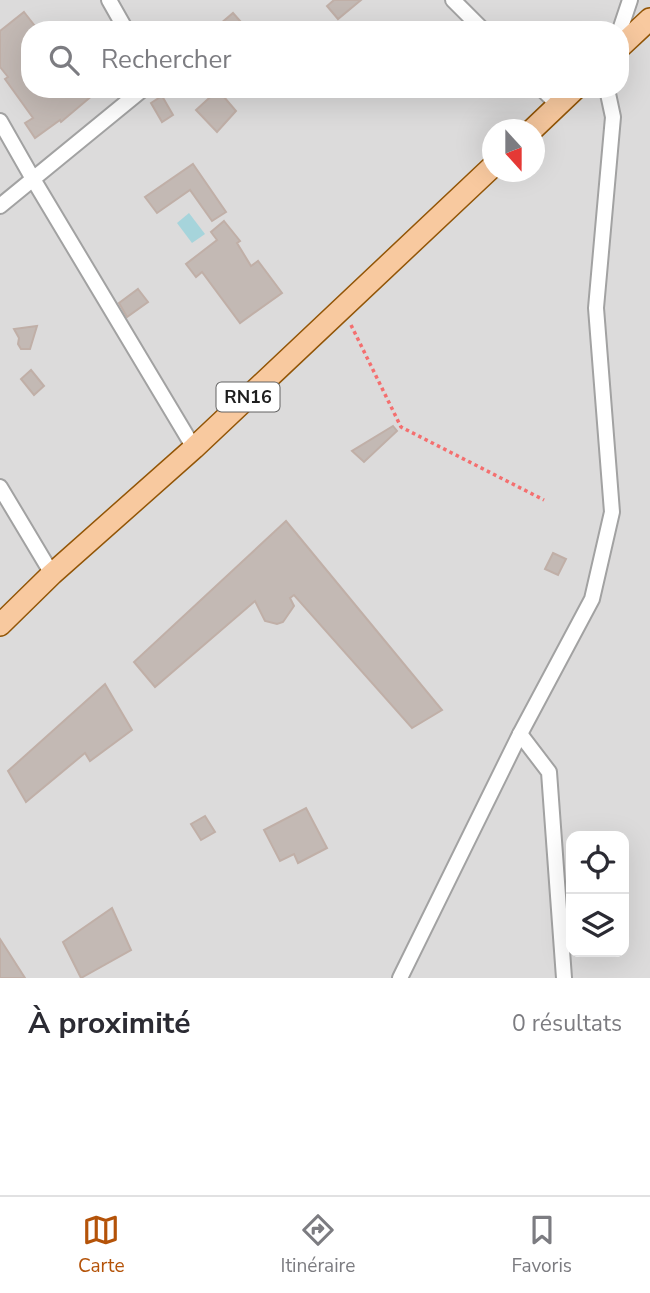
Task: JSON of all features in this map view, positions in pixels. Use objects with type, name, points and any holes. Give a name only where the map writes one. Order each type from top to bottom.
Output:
[{"type":"main road","points":[[629,39],[650,19]]},
{"type":"main road","points":[[543,119],[565,98]]},
{"type":"main road","name":"RN16","points":[[0,625],[52,574],[194,448],[482,176]]},
{"type":"street","points":[[109,0],[121,21]]},
{"type":"street","points":[[453,0],[473,21]]},
{"type":"street","points":[[623,21],[630,0]]},
{"type":"street","points":[[0,206],[132,98]]},
{"type":"street","points":[[551,98],[558,105]]},
{"type":"street","points":[[400,978],[520,734],[592,599],[612,512],[596,308],[613,117],[609,98]]},
{"type":"street","points":[[0,121],[194,448]]},
{"type":"street","points":[[0,488],[52,574]]},
{"type":"street","points":[[520,734],[549,772],[564,978]]},
{"type":"path","points":[[343,307],[401,427],[544,500]]},
{"type":"shaded area","points":[[0,0],[650,0],[650,978],[0,978]]},
{"type":"water","points":[[189,213],[205,234],[192,243],[177,223]]},
{"type":"building","points":[[334,0],[361,0],[338,19],[327,6]]},
{"type":"building","points":[[24,12],[31,21],[21,21],[21,98],[89,98],[61,122],[60,120],[35,138],[25,123],[33,118],[5,79],[8,77],[0,67],[0,31]]},
{"type":"building","points":[[233,13],[240,21],[224,21]]},
{"type":"building","points":[[163,98],[173,115],[162,122],[151,103]]},
{"type":"building","points":[[209,98],[225,98],[236,111],[217,132],[196,110]]},
{"type":"building","points":[[193,164],[226,212],[212,221],[190,190],[157,213],[145,197]]},
{"type":"building","points":[[224,221],[240,241],[237,243],[251,266],[258,261],[282,293],[240,323],[202,272],[196,277],[186,264],[217,240],[211,232]]},
{"type":"building","points":[[138,289],[148,302],[127,317],[119,303]]},
{"type":"building","points":[[37,326],[30,349],[21,349],[14,329]]},
{"type":"building","points":[[31,370],[44,386],[34,395],[21,379]]},
{"type":"building","points":[[393,426],[397,431],[364,462],[352,451]]},
{"type":"building","points":[[286,521],[442,710],[412,728],[294,595],[290,598],[294,606],[283,622],[277,624],[265,621],[255,601],[155,687],[134,662]]},
{"type":"building","points":[[553,553],[566,559],[558,575],[545,569]]},
{"type":"building","points":[[105,684],[132,730],[90,761],[85,753],[26,802],[8,771]]},
{"type":"building","points":[[306,808],[327,848],[298,863],[294,854],[280,861],[264,830]]},
{"type":"building","points":[[205,816],[215,832],[201,840],[191,824]]},
{"type":"building","points":[[112,908],[131,950],[81,978],[63,942]]},
{"type":"building","points":[[0,939],[25,978],[0,978]]}]
